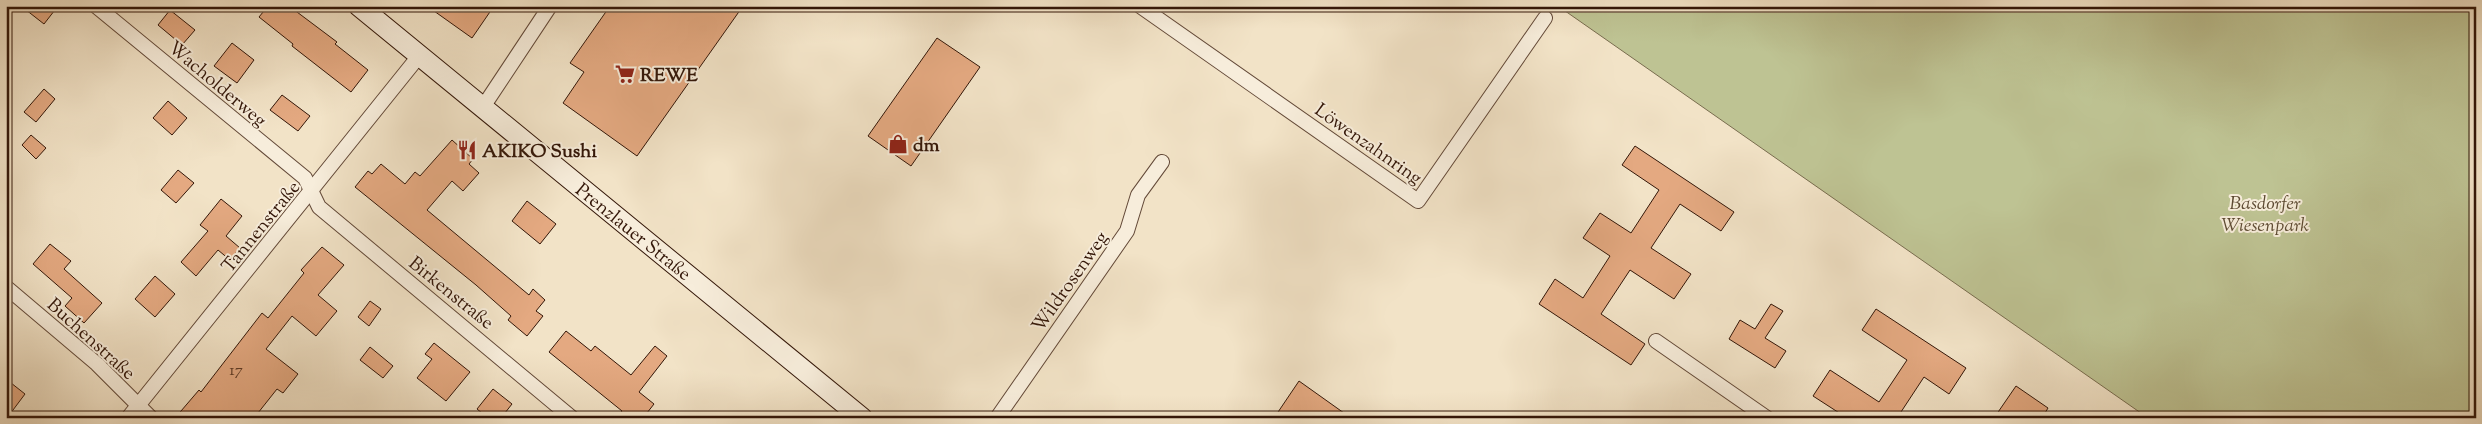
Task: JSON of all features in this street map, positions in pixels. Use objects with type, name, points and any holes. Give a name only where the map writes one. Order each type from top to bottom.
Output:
[{"type":"main road","name":"Prenzlauer Straße","points":[[359,6],[862,418]]},
{"type":"street","name":"Wacholderweg","points":[[96,6],[305,178],[311,192]]},
{"type":"street","points":[[482,107],[550,6]]},
{"type":"street","name":"Löwenzahnring","points":[[1140,6],[1418,201],[1545,18]]},
{"type":"street","name":"Tannenstraße","points":[[128,418],[419,56]]},
{"type":"street","name":"Wildrosenweg","points":[[997,418],[1127,231],[1138,195],[1162,162]]},
{"type":"street","name":"Birkenstraße","points":[[311,192],[319,207],[513,366],[572,418]]},
{"type":"street","name":"Buchenstraße","points":[[6,287],[97,364],[152,418]]},
{"type":"street","points":[[1656,342],[1767,418]]},
{"type":"green space","name":"Basdorfer Wiesenpark","points":[[1558,6],[2476,6],[2476,418],[2148,418]]},
{"type":"building","points":[[21,6],[58,6],[44,24]]},
{"type":"building","points":[[268,6],[289,6],[337,42],[335,44],[368,70],[351,92],[292,46],[293,44],[259,17]]},
{"type":"building","points":[[427,6],[494,6],[472,38]]},
{"type":"building","points":[[610,6],[743,6],[637,156],[563,103],[584,72],[570,63]]},
{"type":"building","points":[[170,10],[195,30],[182,45],[158,25]]},
{"type":"building","points":[[937,38],[980,67],[911,166],[868,136]]},
{"type":"building","points":[[232,43],[254,60],[237,83],[214,66]]},
{"type":"building","points":[[44,89],[55,99],[36,122],[24,112]]},
{"type":"building","points":[[282,95],[310,116],[298,131],[270,110]]},
{"type":"building","points":[[168,101],[187,118],[172,135],[153,118]]},
{"type":"building","points":[[31,135],[46,148],[36,159],[22,145]]},
{"type":"building","points":[[452,140],[473,159],[469,164],[479,173],[463,191],[452,181],[427,210],[529,295],[533,289],[545,300],[536,311],[543,316],[527,336],[508,320],[511,316],[476,285],[355,187],[368,171],[372,174],[381,164],[405,184],[415,172],[420,176]]},
{"type":"building","points":[[1635,146],[1734,212],[1721,231],[1680,204],[1651,248],[1691,274],[1674,299],[1630,270],[1601,314],[1645,344],[1631,365],[1539,304],[1555,279],[1583,298],[1610,256],[1583,238],[1600,213],[1631,233],[1659,190],[1622,165]]},
{"type":"building","points":[[178,170],[194,183],[176,203],[161,190]]},
{"type":"building","points":[[221,199],[242,216],[226,236],[240,248],[230,260],[218,250],[196,276],[181,262],[208,231],[200,225]]},
{"type":"building","points":[[527,201],[556,224],[540,244],[512,221]]},
{"type":"building","points":[[50,244],[71,261],[64,269],[102,303],[84,323],[65,306],[72,298],[33,264]]},
{"type":"building","points":[[322,247],[344,265],[318,295],[337,311],[316,336],[292,316],[266,349],[298,374],[283,393],[277,389],[254,418],[175,418],[199,390],[201,392],[262,313],[268,318],[304,273],[301,270]]},
{"type":"building","points":[[155,276],[175,294],[155,317],[135,299]]},
{"type":"building","points":[[370,301],[381,309],[369,326],[358,317]]},
{"type":"building","points":[[1771,304],[1783,311],[1765,338],[1786,351],[1775,368],[1729,339],[1740,320],[1755,329]]},
{"type":"building","points":[[1876,309],[1966,368],[1949,394],[1924,377],[1899,415],[1902,418],[1847,418],[1813,396],[1830,370],[1879,402],[1907,360],[1862,330]]},
{"type":"building","points":[[566,331],[591,351],[595,346],[631,375],[655,346],[667,356],[639,392],[654,404],[643,418],[616,418],[622,411],[549,352]]},
{"type":"building","points":[[434,343],[470,372],[446,401],[417,378],[432,359],[425,354]]},
{"type":"building","points":[[370,347],[393,366],[383,378],[360,360]]},
{"type":"building","points":[[6,379],[25,394],[7,418],[6,418]]},
{"type":"building","points":[[1299,381],[1351,418],[1274,418]]},
{"type":"building","points":[[2016,386],[2048,408],[2042,418],[1994,418]]},
{"type":"building","points":[[493,389],[512,404],[501,418],[488,418],[477,409]]},
{"type":"place","name":"REWE","points":[[625,74]]},
{"type":"place","name":"dm","points":[[898,144]]},
{"type":"place","name":"AKIKO Sushi","points":[[467,150]]}]
